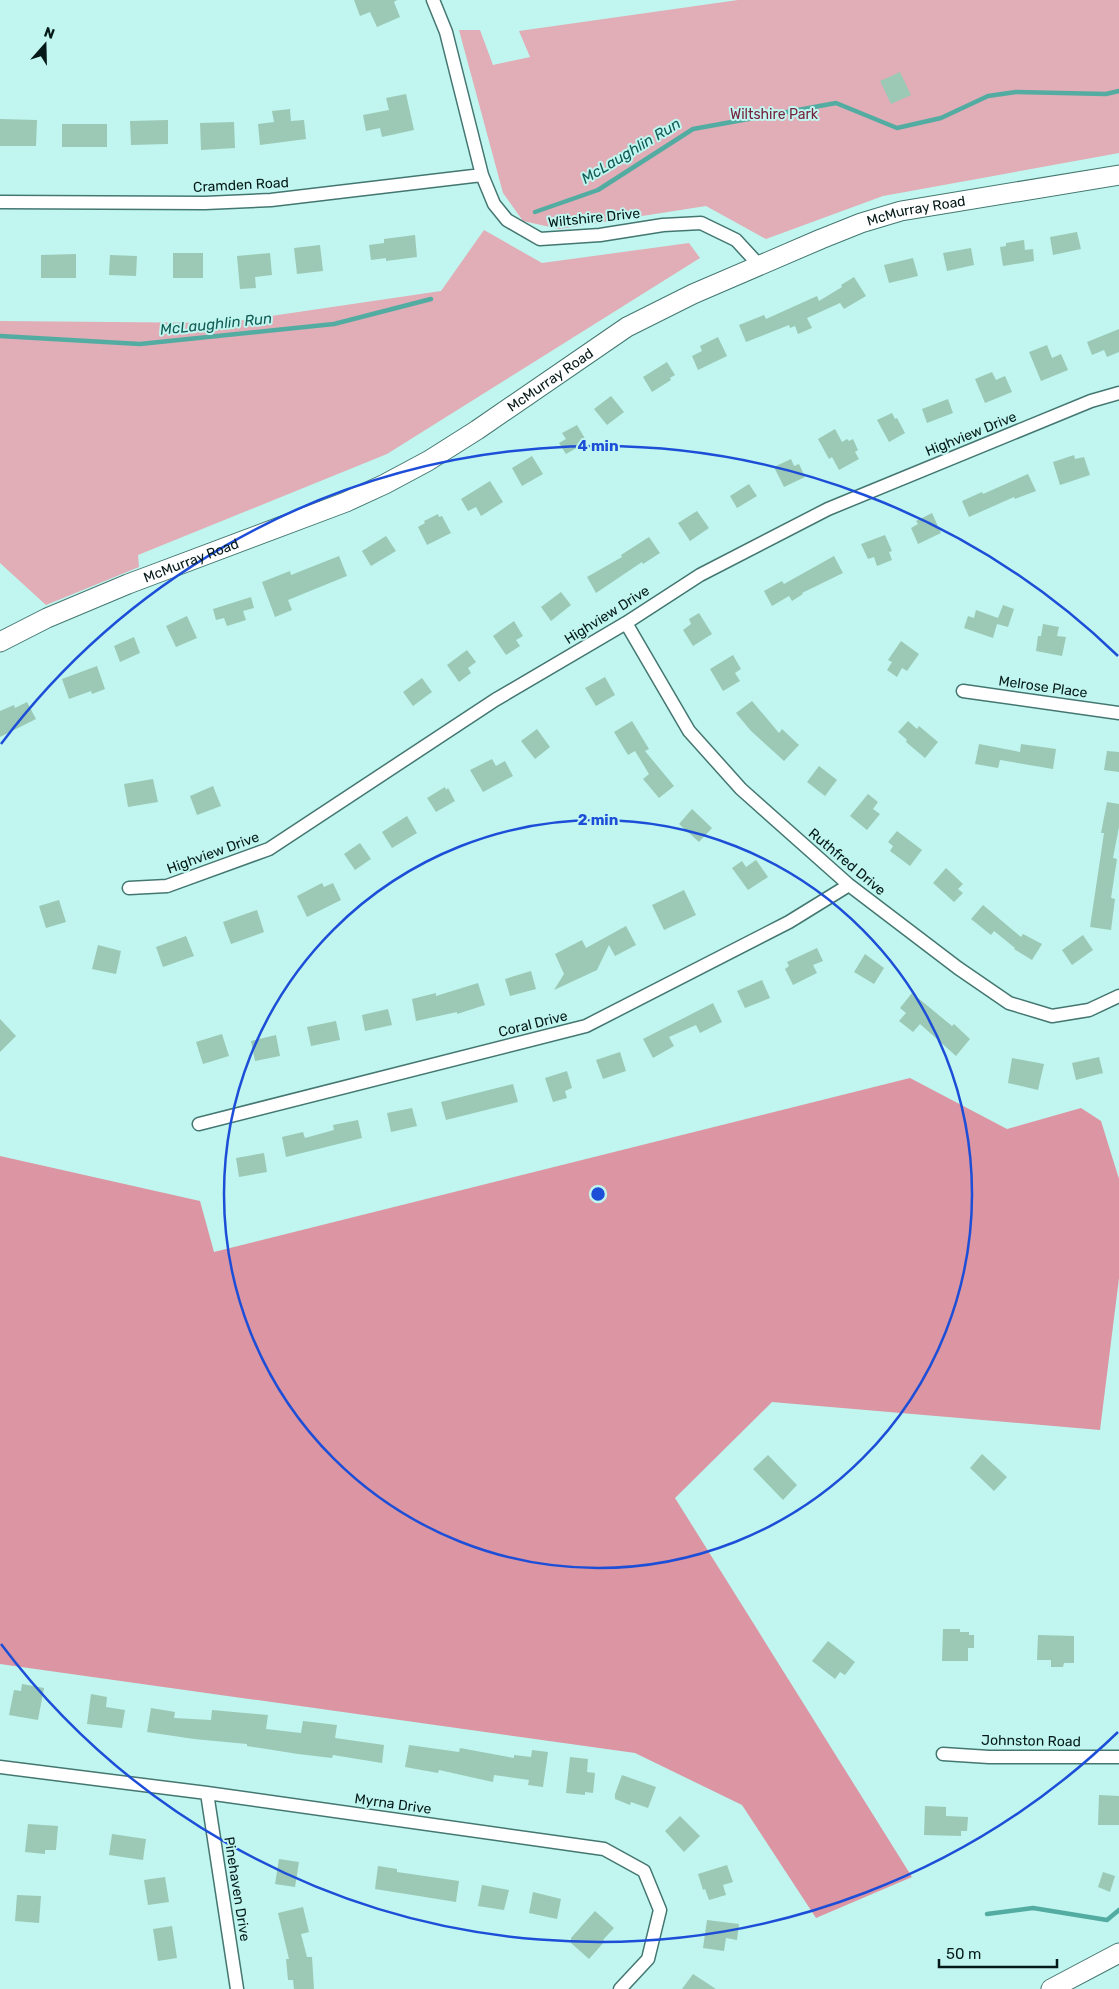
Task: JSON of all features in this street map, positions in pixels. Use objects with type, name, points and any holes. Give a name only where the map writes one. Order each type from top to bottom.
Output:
[{"type":"main road","name":"McMurray Road","points":[[0,642],[46,618],[128,584],[337,506],[385,484],[428,461],[477,430],[627,328],[693,294],[759,264],[861,223],[901,211],[1119,175]]},
{"type":"main road","points":[[1051,1989],[1119,1953]]},
{"type":"street","name":"Wiltshire Drive","points":[[433,0],[446,32],[482,175],[494,204],[507,220],[540,239],[600,235],[662,225],[701,223],[736,240],[759,264]]},
{"type":"street","name":"Cramden Road","points":[[0,202],[205,203],[271,200],[482,175]]},
{"type":"street","name":"Highview Drive","points":[[129,888],[167,886],[269,849],[496,700],[626,623],[700,575],[828,509],[1091,401],[1119,393]]},
{"type":"street","name":"Ruthfred Drive","points":[[626,623],[689,731],[741,789],[849,885],[958,968],[1009,1003],[1052,1016],[1089,1010],[1119,996]]},
{"type":"street","name":"Melrose Place","points":[[963,690],[1119,713]]},
{"type":"street","name":"Coral Drive","points":[[199,1124],[586,1026],[789,922],[849,885]]},
{"type":"street","name":"Johnston Road","points":[[943,1754],[1119,1757]]},
{"type":"street","name":"Myrna Drive","points":[[0,1766],[604,1849],[644,1871],[660,1910],[648,1958],[620,1989]]},
{"type":"street","name":"Pinehaven Drive","points":[[207,1793],[237,1989]]},
{"type":"green space","name":"Wiltshire Park","points":[[738,0],[1119,0],[1119,153],[883,196],[766,239],[706,206],[559,229],[523,221],[503,193],[459,30],[480,30],[493,65],[530,57],[519,31]]},
{"type":"green space","points":[[484,230],[542,263],[689,243],[700,258],[387,454],[138,555],[139,567],[46,605],[0,563],[0,321],[223,323],[441,291]]},
{"type":"shaded area","points":[[910,1078],[1007,1129],[1081,1108],[1101,1121],[1119,1179],[1119,1278],[1100,1430],[772,1402],[675,1498],[912,1877],[816,1918],[742,1805],[635,1753],[0,1664],[0,1156],[200,1201],[214,1252]]},
{"type":"building","points":[[354,0],[397,0],[394,2],[400,17],[377,27],[370,12],[360,16]]},
{"type":"building","points":[[900,72],[911,95],[891,104],[880,81]]},
{"type":"building","points":[[406,94],[414,130],[382,137],[380,128],[366,131],[363,115],[389,110],[386,98]]},
{"type":"building","points":[[290,109],[291,121],[304,120],[306,139],[260,145],[258,124],[274,122],[272,111]]},
{"type":"building","points":[[0,119],[37,120],[36,146],[0,146]]},
{"type":"building","points":[[168,120],[168,144],[131,145],[130,121]]},
{"type":"building","points":[[234,122],[235,148],[201,150],[200,123]]},
{"type":"building","points":[[62,124],[107,124],[107,147],[62,147]]},
{"type":"building","points":[[1077,232],[1081,249],[1053,255],[1050,237]]},
{"type":"building","points":[[415,235],[417,257],[386,261],[386,258],[371,260],[369,245],[384,243],[384,239]]},
{"type":"building","points":[[1024,240],[1025,250],[1033,249],[1034,261],[1003,266],[1000,247],[1006,246],[1006,243]]},
{"type":"building","points":[[320,245],[323,271],[297,274],[294,248]]},
{"type":"building","points":[[971,248],[974,265],[947,271],[943,253]]},
{"type":"building","points":[[173,253],[203,253],[203,278],[173,278]]},
{"type":"building","points":[[270,253],[272,275],[255,277],[256,288],[240,289],[237,256]]},
{"type":"building","points":[[76,254],[76,278],[41,278],[41,255]]},
{"type":"building","points":[[110,255],[137,256],[136,276],[109,275]]},
{"type":"building","points":[[913,258],[918,276],[889,283],[884,265]]},
{"type":"building","points":[[854,277],[866,296],[844,309],[840,303],[807,318],[812,328],[798,334],[795,326],[790,328],[789,325],[746,342],[739,325],[764,315],[766,319],[817,296],[819,301]]},
{"type":"building","points":[[1119,329],[1119,352],[1107,357],[1104,350],[1092,355],[1087,342]]},
{"type":"building","points":[[718,337],[727,356],[698,370],[692,356],[702,351],[700,346]]},
{"type":"building","points":[[1047,345],[1052,358],[1061,354],[1068,370],[1041,381],[1029,352]]},
{"type":"building","points":[[667,362],[675,375],[670,378],[671,380],[652,392],[643,377]]},
{"type":"building","points":[[992,372],[996,380],[1005,376],[1012,392],[985,403],[975,379]]},
{"type":"building","points":[[611,396],[624,412],[607,425],[594,409]]},
{"type":"building","points":[[948,399],[953,413],[927,423],[922,409]]},
{"type":"building","points":[[892,413],[905,433],[889,442],[877,420]]},
{"type":"building","points":[[577,425],[587,442],[566,454],[559,443],[566,439],[562,433]]},
{"type":"building","points":[[835,429],[842,442],[847,439],[849,441],[853,439],[858,450],[855,452],[859,459],[839,470],[832,457],[829,459],[818,439]]},
{"type":"building","points":[[1074,455],[1075,459],[1084,457],[1090,475],[1060,485],[1053,462]]},
{"type":"building","points":[[532,456],[543,474],[522,486],[512,468]]},
{"type":"building","points":[[791,459],[794,466],[799,464],[805,477],[784,487],[774,467]]},
{"type":"building","points":[[1028,474],[1036,491],[1015,499],[1014,497],[969,517],[962,501]]},
{"type":"building","points":[[490,481],[503,502],[481,516],[476,507],[468,511],[461,499]]},
{"type":"building","points":[[749,484],[757,496],[737,508],[730,496]]},
{"type":"building","points":[[697,511],[709,528],[690,541],[678,523]]},
{"type":"building","points":[[932,513],[941,533],[918,544],[911,528],[918,524],[916,521]]},
{"type":"building","points":[[438,514],[439,517],[442,516],[451,533],[427,545],[418,527],[425,523],[424,521]]},
{"type":"building","points":[[885,535],[892,551],[889,552],[892,560],[877,566],[874,557],[868,559],[861,544]]},
{"type":"building","points":[[386,536],[396,551],[371,566],[362,551]]},
{"type":"building","points":[[649,537],[660,553],[643,564],[642,562],[596,593],[587,577],[622,557],[621,555]]},
{"type":"building","points":[[339,556],[347,576],[288,600],[292,610],[275,617],[262,582],[290,571],[291,575]]},
{"type":"building","points":[[834,556],[843,573],[802,593],[792,601],[789,596],[772,606],[764,591],[782,581],[784,584]]},
{"type":"building","points":[[561,592],[571,605],[551,621],[541,607]]},
{"type":"building","points":[[251,597],[254,608],[243,611],[246,620],[227,626],[224,618],[216,620],[213,609]]},
{"type":"building","points":[[1003,605],[1014,609],[1008,627],[997,624],[993,638],[964,628],[968,616],[974,618],[976,610],[998,618]]},
{"type":"building","points":[[699,613],[712,634],[693,646],[683,630],[691,624],[689,619]]},
{"type":"building","points":[[187,616],[197,638],[176,647],[166,626]]},
{"type":"building","points":[[514,621],[523,636],[516,640],[520,646],[506,655],[493,636]]},
{"type":"building","points":[[1043,624],[1059,627],[1057,636],[1066,637],[1062,656],[1036,651],[1038,636],[1041,636]]},
{"type":"building","points":[[134,637],[140,653],[120,662],[114,646]]},
{"type":"building","points":[[901,641],[919,654],[907,671],[902,668],[897,677],[887,670],[892,662],[888,660]]},
{"type":"building","points":[[467,650],[476,662],[468,668],[471,673],[459,682],[447,665]]},
{"type":"building","points":[[733,655],[741,669],[735,673],[740,681],[723,691],[710,669]]},
{"type":"building","points":[[97,666],[105,689],[92,694],[91,691],[69,699],[62,679]]},
{"type":"building","points":[[605,677],[615,695],[596,706],[585,688]]},
{"type":"building","points":[[422,678],[432,692],[413,706],[403,692]]},
{"type":"building","points":[[752,701],[779,733],[782,729],[799,745],[784,761],[751,731],[736,713]]},
{"type":"building","points":[[27,702],[36,719],[0,737],[0,711],[14,705],[15,708]]},
{"type":"building","points":[[632,721],[649,749],[645,751],[674,786],[659,798],[643,779],[649,774],[635,751],[628,755],[614,732]]},
{"type":"building","points":[[908,721],[917,729],[919,726],[938,742],[925,758],[906,742],[907,740],[898,732]]},
{"type":"building","points":[[537,729],[550,747],[535,759],[521,741]]},
{"type":"building","points":[[979,744],[1020,752],[1021,744],[1056,749],[1053,769],[1000,760],[998,768],[975,764]]},
{"type":"building","points":[[1107,751],[1119,752],[1119,772],[1104,770]]},
{"type":"building","points":[[492,759],[496,766],[505,761],[513,776],[483,792],[470,770]]},
{"type":"building","points":[[819,766],[837,780],[825,796],[807,782]]},
{"type":"building","points":[[153,779],[158,802],[128,807],[124,784]]},
{"type":"building","points":[[213,786],[221,806],[197,815],[190,796]]},
{"type":"building","points":[[445,787],[446,790],[448,788],[455,801],[436,812],[427,798]]},
{"type":"building","points":[[868,794],[878,802],[873,809],[880,814],[867,830],[850,816]]},
{"type":"building","points":[[1107,802],[1119,804],[1119,827],[1113,858],[1117,859],[1111,898],[1115,899],[1111,930],[1090,927],[1104,833],[1101,833]]},
{"type":"building","points":[[692,809],[712,828],[699,842],[679,824]]},
{"type":"building","points":[[407,816],[417,833],[392,848],[382,832]]},
{"type":"building","points":[[897,831],[922,850],[910,866],[890,851],[893,846],[888,842]]},
{"type":"building","points":[[360,843],[371,859],[355,870],[344,854]]},
{"type":"building","points":[[756,860],[768,877],[748,890],[732,868],[742,861],[746,867]]},
{"type":"building","points":[[946,868],[963,884],[958,889],[963,893],[954,902],[933,883]]},
{"type":"building","points":[[322,883],[324,887],[333,883],[341,900],[307,917],[297,896]]},
{"type":"building","points":[[684,890],[696,915],[664,930],[652,905]]},
{"type":"building","points":[[59,900],[66,922],[46,928],[39,906]]},
{"type":"building","points":[[983,905],[1021,937],[1023,934],[1042,944],[1032,960],[1014,949],[994,931],[991,935],[971,919]]},
{"type":"building","points":[[257,910],[264,932],[231,944],[223,922]]},
{"type":"building","points":[[626,926],[636,945],[615,956],[609,945],[597,970],[554,990],[564,974],[555,954],[582,940],[586,948]]},
{"type":"building","points":[[1083,935],[1093,950],[1072,965],[1062,950]]},
{"type":"building","points":[[186,936],[194,956],[163,967],[156,947]]},
{"type":"building","points":[[98,945],[121,951],[116,974],[92,969]]},
{"type":"building","points":[[817,948],[823,961],[813,965],[817,973],[793,985],[785,969],[789,966],[787,962]]},
{"type":"building","points":[[865,954],[884,968],[874,984],[854,972]]},
{"type":"building","points":[[531,971],[536,989],[510,996],[505,979]]},
{"type":"building","points":[[762,980],[770,998],[745,1008],[737,991]]},
{"type":"building","points":[[478,983],[485,1005],[457,1014],[457,1012],[416,1021],[412,999],[436,993],[436,996]]},
{"type":"building","points":[[912,993],[952,1026],[954,1024],[970,1039],[956,1056],[920,1024],[913,1032],[899,1021],[906,1013],[900,1008]]},
{"type":"building","points":[[713,1003],[722,1022],[700,1033],[696,1025],[669,1037],[674,1046],[653,1058],[643,1039]]},
{"type":"building","points":[[388,1009],[392,1025],[365,1031],[362,1015]]},
{"type":"building","points":[[0,1019],[16,1036],[0,1052]]},
{"type":"building","points":[[336,1021],[340,1040],[311,1046],[307,1027]]},
{"type":"building","points":[[222,1034],[229,1056],[203,1064],[196,1042]]},
{"type":"building","points":[[276,1035],[280,1056],[255,1061],[251,1041]]},
{"type":"building","points":[[620,1052],[626,1071],[603,1079],[596,1060]]},
{"type":"building","points":[[1099,1057],[1103,1073],[1076,1080],[1072,1063]]},
{"type":"building","points":[[1012,1058],[1044,1064],[1038,1090],[1008,1083]]},
{"type":"building","points":[[567,1071],[572,1088],[565,1091],[567,1098],[553,1102],[545,1078]]},
{"type":"building","points":[[513,1084],[518,1102],[446,1120],[441,1102]]},
{"type":"building","points":[[412,1108],[417,1126],[391,1132],[387,1113]]},
{"type":"building","points":[[358,1120],[362,1138],[286,1157],[282,1137],[303,1132],[305,1138],[334,1130],[333,1125]]},
{"type":"building","points":[[264,1153],[267,1172],[239,1177],[236,1158]]},
{"type":"building","points":[[982,1454],[1007,1477],[994,1491],[970,1468]]},
{"type":"building","points":[[768,1455],[797,1485],[783,1500],[753,1469]]},
{"type":"building","points":[[943,1629],[960,1629],[960,1632],[969,1632],[969,1635],[974,1635],[974,1648],[968,1648],[968,1661],[942,1661]]},
{"type":"building","points":[[1038,1635],[1074,1636],[1074,1663],[1064,1663],[1063,1667],[1051,1667],[1051,1660],[1037,1660]]},
{"type":"building","points":[[828,1641],[855,1662],[845,1675],[840,1672],[835,1679],[812,1661]]},
{"type":"building","points":[[22,1684],[44,1688],[38,1720],[9,1715],[14,1690],[21,1691]]},
{"type":"building","points":[[91,1694],[107,1697],[106,1707],[125,1710],[122,1728],[87,1724]]},
{"type":"building","points":[[151,1708],[175,1712],[174,1718],[211,1720],[212,1710],[268,1715],[266,1729],[301,1733],[303,1721],[337,1725],[335,1738],[384,1745],[382,1763],[333,1755],[332,1758],[298,1754],[247,1746],[247,1744],[147,1732]]},
{"type":"building","points":[[409,1745],[459,1752],[460,1748],[514,1758],[514,1755],[531,1757],[532,1750],[548,1752],[543,1787],[528,1785],[529,1780],[494,1775],[493,1782],[439,1770],[438,1773],[405,1767]]},
{"type":"building","points":[[570,1757],[588,1759],[587,1772],[595,1773],[593,1793],[585,1792],[585,1795],[566,1793]]},
{"type":"building","points":[[622,1775],[656,1787],[648,1808],[631,1802],[630,1805],[615,1799]]},
{"type":"building","points":[[1099,1795],[1119,1796],[1119,1825],[1098,1825]]},
{"type":"building","points":[[925,1806],[946,1807],[946,1816],[968,1817],[967,1831],[961,1831],[961,1836],[924,1835]]},
{"type":"building","points":[[680,1816],[700,1836],[684,1852],[665,1831]]},
{"type":"building","points":[[28,1824],[58,1826],[56,1850],[45,1850],[45,1854],[25,1852]]},
{"type":"building","points":[[112,1834],[146,1839],[143,1860],[109,1855]]},
{"type":"building","points":[[279,1859],[299,1862],[295,1887],[275,1884]]},
{"type":"building","points":[[727,1865],[733,1882],[723,1885],[726,1895],[709,1900],[705,1889],[703,1890],[698,1874]]},
{"type":"building","points":[[378,1866],[397,1869],[397,1872],[459,1881],[456,1902],[375,1889]]},
{"type":"building","points":[[1103,1872],[1115,1876],[1110,1892],[1098,1887]]},
{"type":"building","points":[[165,1877],[169,1902],[148,1905],[144,1880]]},
{"type":"building","points":[[482,1885],[509,1890],[504,1910],[478,1906]]},
{"type":"building","points":[[533,1892],[561,1899],[557,1919],[529,1913]]},
{"type":"building","points":[[17,1895],[41,1896],[39,1923],[15,1921]]},
{"type":"building","points":[[303,1907],[309,1932],[301,1934],[307,1957],[312,1957],[314,1989],[294,1989],[293,1980],[288,1980],[286,1959],[289,1959],[278,1913]]},
{"type":"building","points":[[595,1911],[614,1928],[589,1959],[571,1943],[571,1938]]},
{"type":"building","points":[[707,1920],[739,1924],[737,1940],[726,1938],[724,1951],[703,1948]]},
{"type":"building","points":[[172,1926],[177,1958],[158,1961],[153,1929]]},
{"type":"building","points":[[693,1974],[716,1989],[682,1989]]},
{"type":"waterway","name":"McLaughlin Run","points":[[535,212],[598,190],[693,129],[836,103],[897,128],[941,118],[988,96],[1016,92],[1106,94],[1119,91]]},
{"type":"waterway","name":"McLaughlin Run","points":[[0,336],[140,344],[334,324],[431,299]]},
{"type":"waterway","points":[[987,1914],[1033,1908],[1107,1920],[1119,1910]]}]
